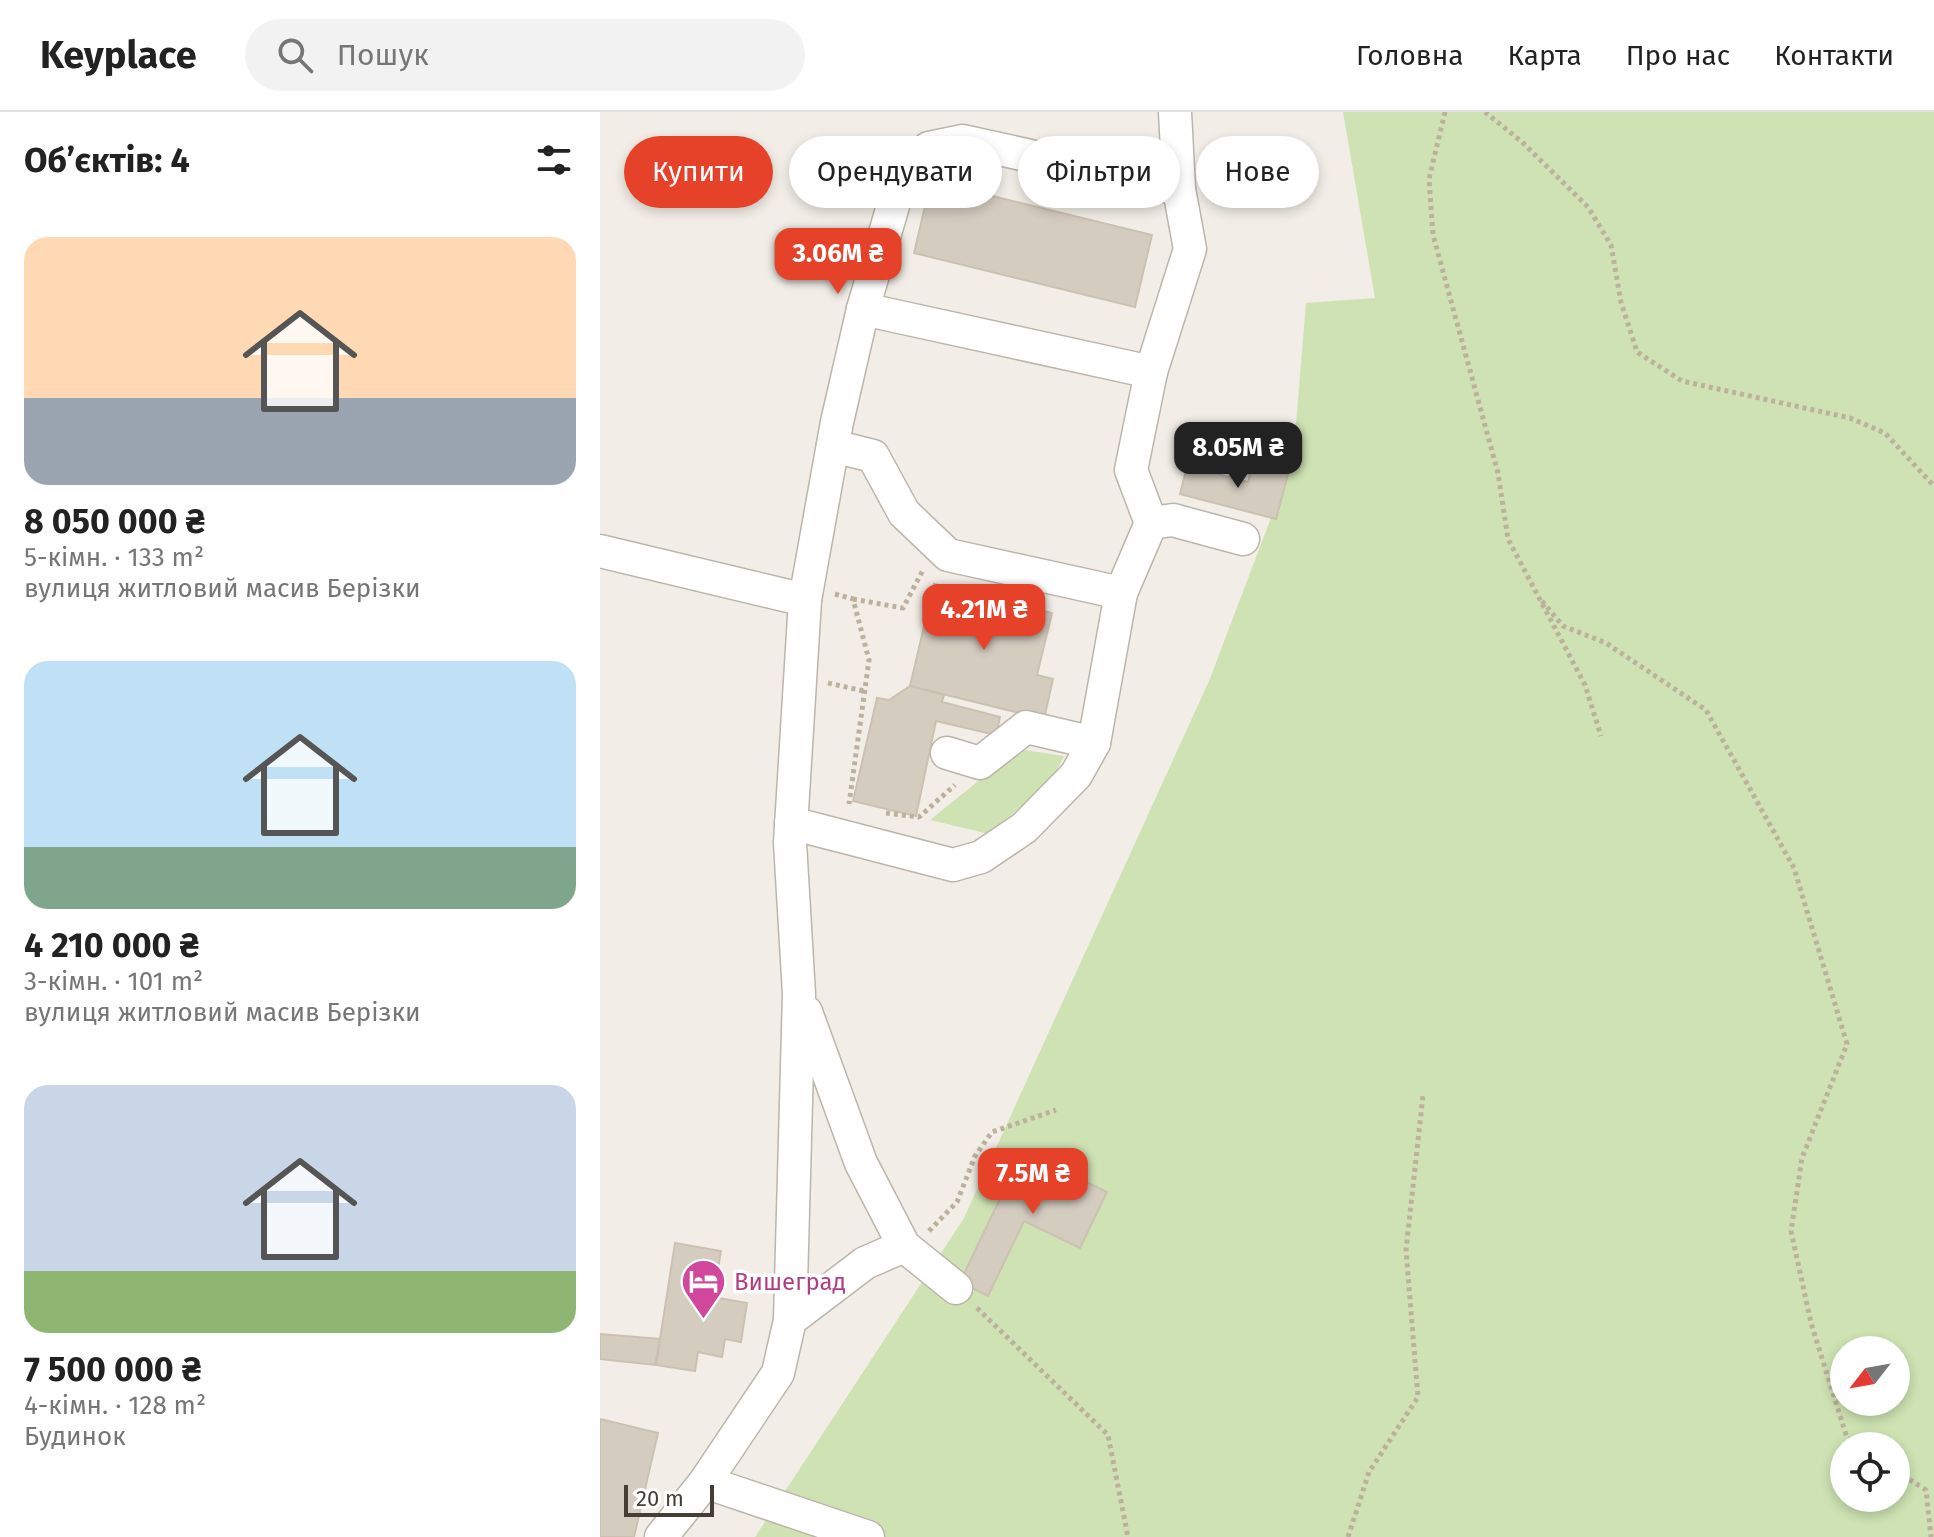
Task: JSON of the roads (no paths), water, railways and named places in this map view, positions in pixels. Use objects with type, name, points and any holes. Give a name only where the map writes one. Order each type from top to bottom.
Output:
[{"type":"street","points":[[1175,112],[1176,136]]},
{"type":"street","points":[[661,1537],[705,1482],[778,1373],[790,1320],[799,994],[791,823],[819,597],[833,446],[863,309],[904,168],[929,148],[963,141],[1018,153]]},
{"type":"street","points":[[791,823],[953,865],[981,857],[1024,828],[1076,775],[1094,743],[1121,593],[1151,523],[1131,470],[1151,372],[1190,249],[1180,194]]},
{"type":"street","points":[[863,309],[1151,372]]},
{"type":"street","points":[[833,446],[873,456],[904,513],[948,555],[1121,593]]},
{"type":"street","points":[[1151,523],[1173,520],[1243,539]]},
{"type":"street","points":[[600,551],[819,597]]},
{"type":"street","points":[[947,753],[980,763],[1026,727],[1094,743]]},
{"type":"street","points":[[799,994],[861,1163],[904,1246],[956,1288]]},
{"type":"street","points":[[790,1320],[865,1263],[904,1246]]},
{"type":"street","points":[[705,1482],[868,1537]]},
{"type":"place","name":"Вишеград","points":[[703,1321]]}]
